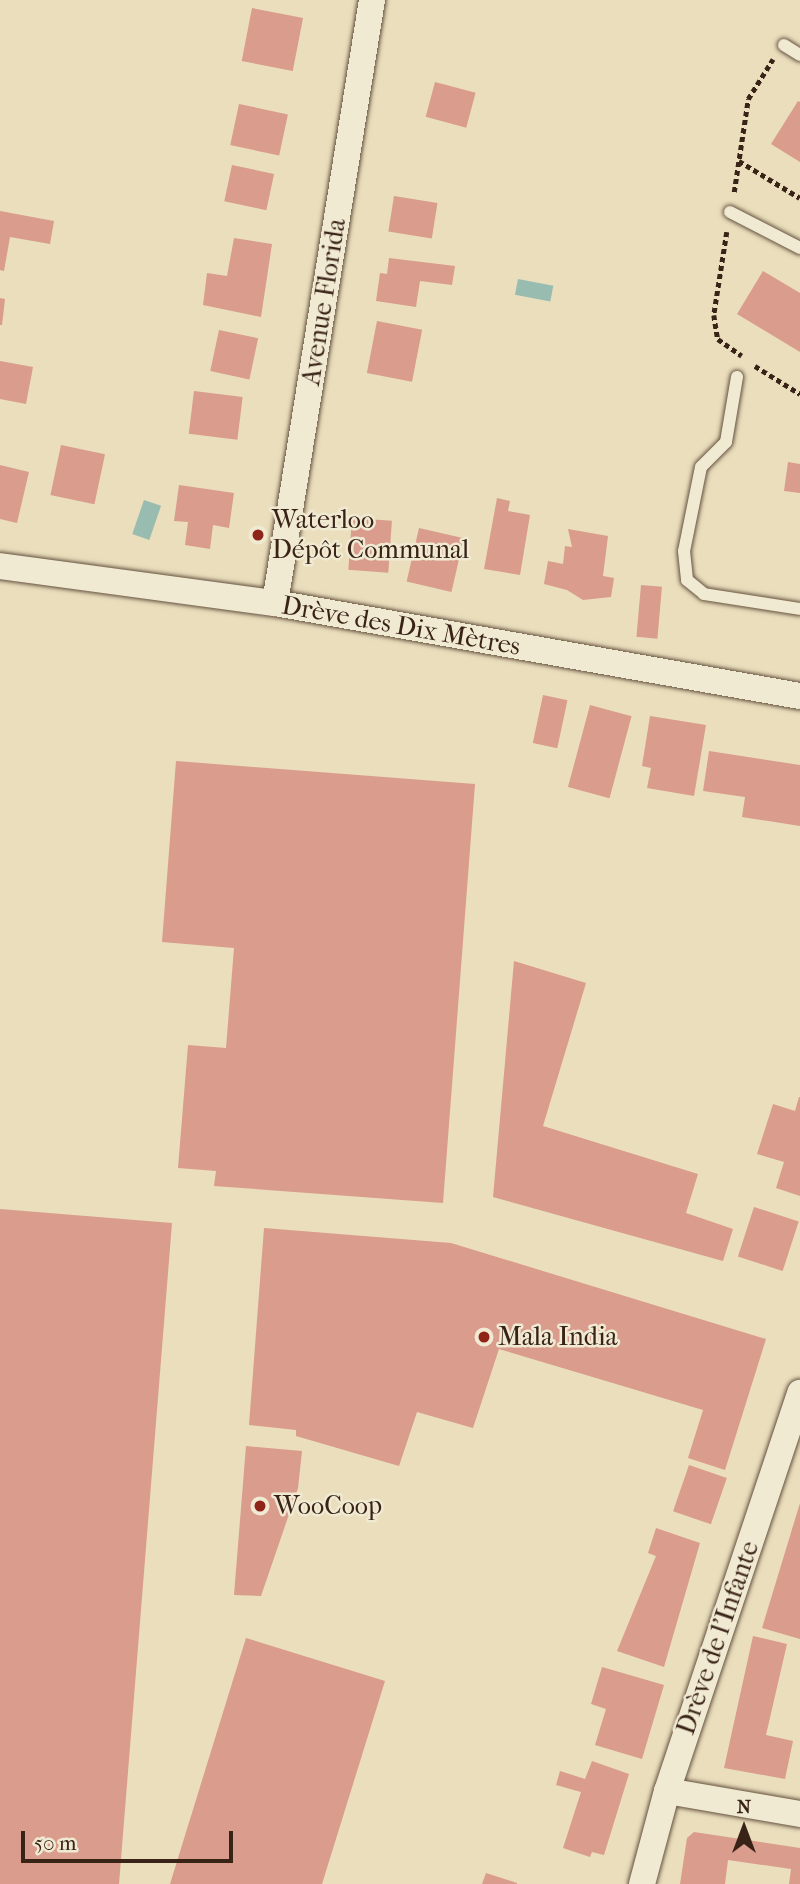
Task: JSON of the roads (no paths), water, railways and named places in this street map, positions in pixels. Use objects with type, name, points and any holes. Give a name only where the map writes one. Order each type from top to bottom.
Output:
[{"type":"street","name":"Avenue Florida","points":[[275,603],[372,0]]},
{"type":"street","name":"Drève des Dix Mètres","points":[[0,565],[275,603],[800,696]]},
{"type":"street","name":"Drève de l'Infante","points":[[642,1884],[667,1791],[800,1393]]},
{"type":"street","points":[[667,1791],[800,1814]]},
{"type":"lane","points":[[784,45],[800,55]]},
{"type":"lane","points":[[730,212],[800,248]]},
{"type":"lane","points":[[737,377],[726,442],[701,467],[684,551],[687,580],[704,594],[800,610]]},
{"type":"water","points":[[518,279],[553,286],[550,302],[515,295]]},
{"type":"water","points":[[144,500],[161,506],[149,540],[132,534]]},
{"type":"place","name":"Waterloo Dépôt Communal","points":[[258,535]]},
{"type":"place","name":"Mala India","points":[[484,1337]]},
{"type":"place","name":"WooCoop","points":[[260,1506]]}]
